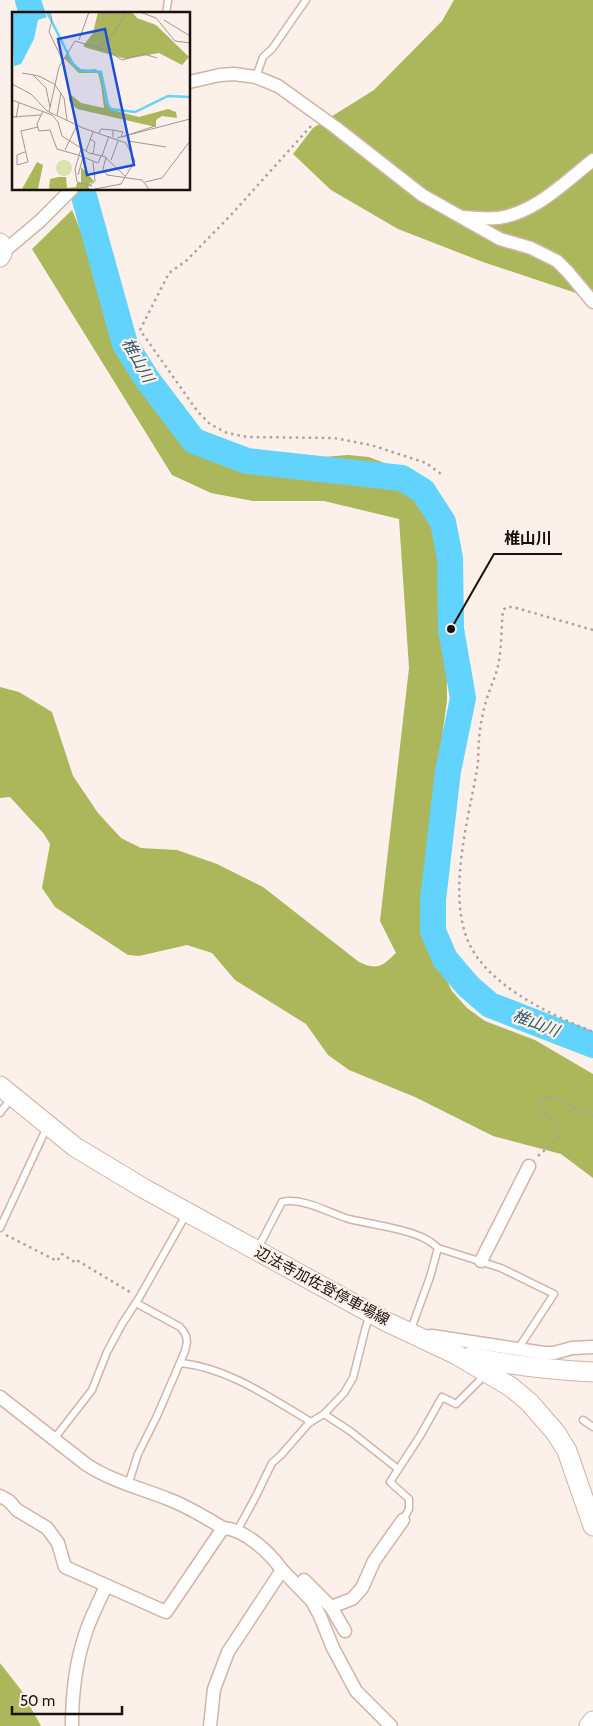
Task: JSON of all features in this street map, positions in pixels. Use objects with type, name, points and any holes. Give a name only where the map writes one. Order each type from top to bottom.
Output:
[{"type":"main road","name":"辺法寺加佐登停車場線","points":[[6,1091],[75,1147],[143,1188],[371,1313],[457,1355],[511,1387],[529,1402],[556,1433],[567,1451],[593,1526]]},
{"type":"main road","points":[[457,1355],[514,1366],[556,1371],[593,1372]]},
{"type":"main road","points":[[589,1726],[593,1721]]},
{"type":"street","points":[[190,82],[234,74],[256,77],[278,86],[422,195],[500,239],[531,248],[557,262],[593,302]]},
{"type":"street","points":[[461,218],[498,218],[530,207],[545,198],[593,160]]},
{"type":"street","points":[[1,251],[40,221],[71,190]]},
{"type":"street","points":[[481,1261],[529,1166]]},
{"type":"street","points":[[416,1335],[554,1353],[572,1348],[593,1347]]},
{"type":"street","points":[[0,1397],[98,1473],[170,1499],[223,1528],[230,1528],[246,1536],[274,1558],[282,1570],[312,1601],[333,1648],[356,1691],[391,1726]]},
{"type":"street","points":[[0,1496],[9,1501],[17,1510],[47,1528],[58,1543],[65,1567],[166,1612],[223,1528]]},
{"type":"street","points":[[331,1607],[352,1599],[362,1588],[374,1561],[403,1520]]},
{"type":"street","points":[[282,1570],[296,1572],[331,1607],[345,1631]]},
{"type":"street","points":[[210,1726],[214,1689],[228,1652],[282,1570]]},
{"type":"street","points":[[72,1726],[72,1693],[80,1648],[85,1632],[106,1586]]},
{"type":"lane","points":[[256,77],[263,57],[272,49],[306,0]]},
{"type":"lane","points":[[0,1113],[6,1091]]},
{"type":"lane","points":[[0,1228],[48,1126]]},
{"type":"lane","points":[[256,1251],[279,1206],[282,1202],[287,1201],[315,1206],[346,1218],[416,1235],[432,1242],[438,1248],[481,1261],[524,1278],[554,1294],[518,1349]]},
{"type":"lane","points":[[54,1439],[92,1390],[107,1352],[187,1212]]},
{"type":"lane","points":[[416,1335],[438,1248]]},
{"type":"lane","points":[[128,1485],[138,1454],[157,1416],[187,1342],[184,1332],[180,1327],[137,1300]]},
{"type":"lane","points":[[236,1531],[272,1463],[311,1422],[324,1414],[344,1393],[353,1378],[371,1313]]},
{"type":"lane","points":[[180,1363],[194,1364],[260,1390],[311,1422]]},
{"type":"lane","points":[[403,1520],[409,1509],[410,1499],[390,1482],[420,1436],[442,1397],[456,1404],[488,1373]]},
{"type":"lane","points":[[324,1414],[350,1431],[398,1469]]},
{"type":"lane","points":[[583,1420],[593,1427]]},
{"type":"path","points":[[321,117],[303,133],[230,216],[186,261],[169,273],[140,330],[198,412],[210,424],[227,433],[248,437],[334,438],[371,445],[426,464],[441,474]]},
{"type":"path","points":[[593,630],[513,607],[508,606],[503,610],[498,667],[485,704],[482,720],[478,766],[463,850],[460,884],[460,905],[465,934],[477,956],[491,974],[517,994],[575,1025],[593,1032]]},
{"type":"path","points":[[529,1166],[553,1143],[558,1135],[558,1131],[542,1108],[542,1103],[547,1096],[556,1098],[593,1116]]},
{"type":"path","points":[[0,1232],[57,1261],[62,1254],[76,1263],[78,1260],[137,1300]]},
{"type":"green space","points":[[454,0],[593,0],[593,302],[585,296],[483,262],[398,229],[331,190],[293,154],[313,128],[374,90],[442,21]]},
{"type":"green space","points":[[72,210],[153,406],[191,452],[223,465],[348,455],[369,457],[412,474],[438,511],[446,534],[447,700],[420,903],[423,927],[452,991],[467,1008],[485,1021],[535,1040],[593,1074],[593,1178],[561,1154],[493,1136],[415,1097],[349,1070],[328,1055],[306,1024],[235,980],[212,953],[187,945],[139,956],[128,955],[55,907],[42,888],[50,844],[44,834],[10,797],[0,798],[0,687],[19,692],[52,712],[73,776],[98,813],[121,838],[141,848],[177,850],[217,864],[263,887],[365,965],[379,966],[396,953],[380,921],[409,668],[399,519],[324,501],[253,501],[211,493],[172,475],[32,249]]},
{"type":"green space","points":[[0,1663],[21,1690],[41,1726],[0,1726]]},
{"type":"waterway","name":"椎山川","points":[[28,0],[31,12]]},
{"type":"waterway","name":"椎山川","points":[[82,190],[125,344],[147,379],[194,441],[247,461],[402,478],[423,491],[443,522],[450,558],[451,629],[463,698],[448,771],[433,900],[433,931],[445,959],[468,986],[490,1005],[593,1045]]},
{"type":"place","name":"椎山川","points":[[451,629]]}]
